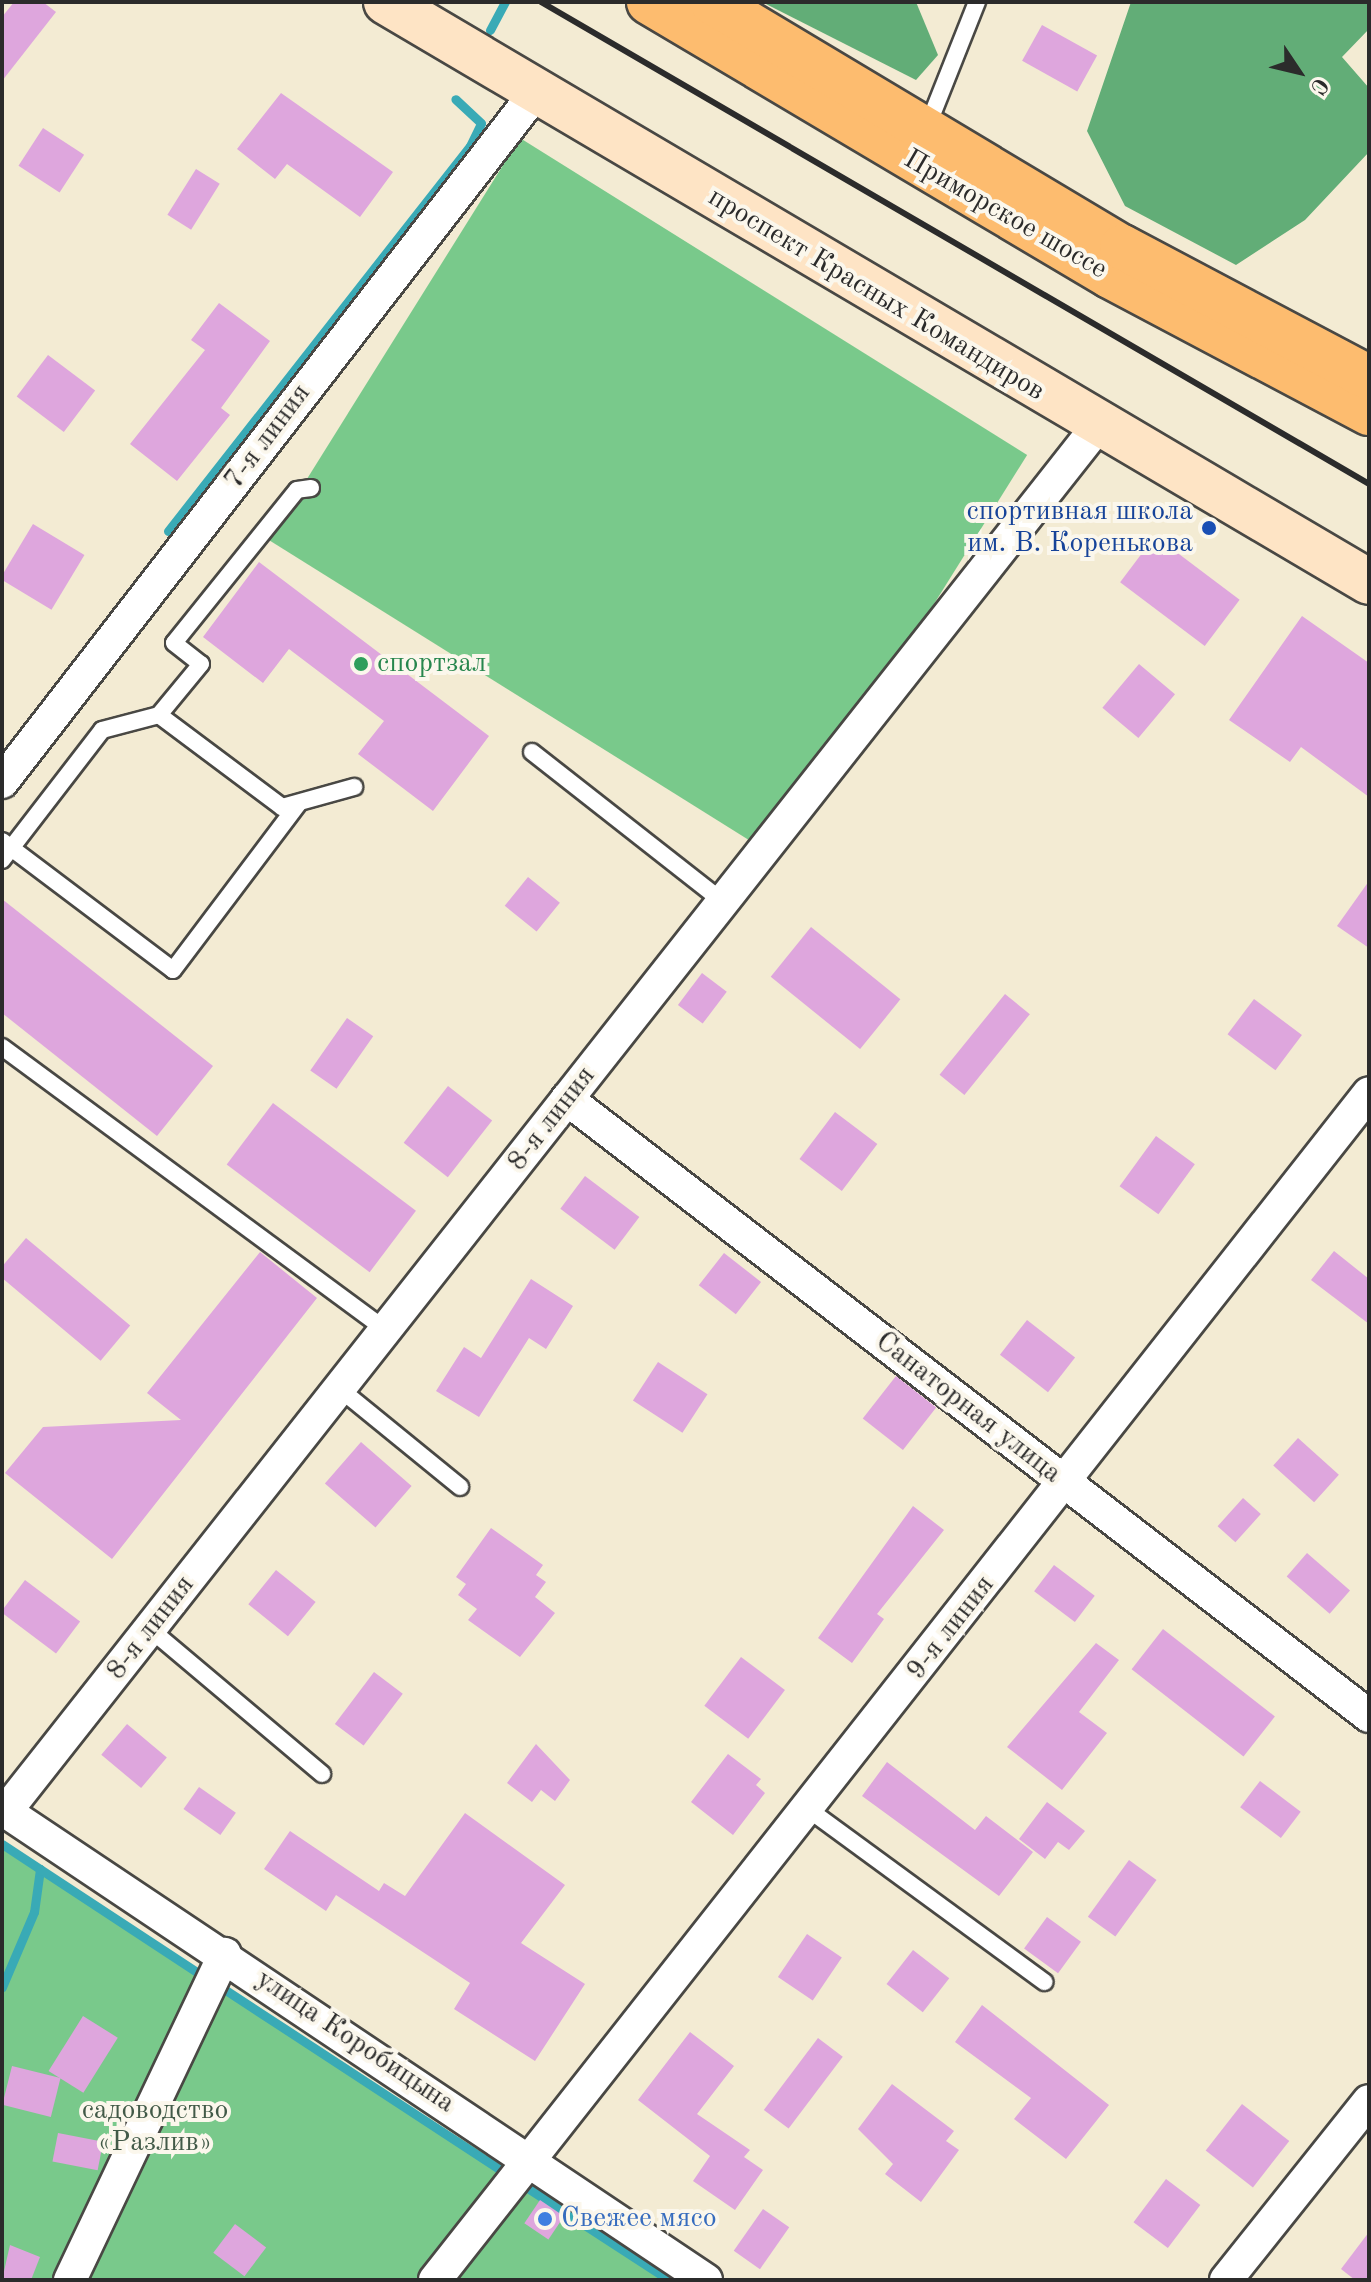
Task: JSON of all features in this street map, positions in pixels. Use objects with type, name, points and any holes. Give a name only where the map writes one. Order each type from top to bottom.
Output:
[{"type":"highway","name":"Приморское шоссе","points":[[649,2],[1083,260],[1369,413]]},
{"type":"highway","name":"Приморское шоссе","points":[[712,2],[926,131],[1369,378]]},
{"type":"street","name":"проспект Красных Командиров","points":[[386,2],[1097,427],[1369,582]]},
{"type":"street","name":"7-я линия","points":[[2,782],[536,92]]},
{"type":"street","name":"8-я линия","points":[[4,1810],[340,1389],[1097,427]]},
{"type":"street","name":"9-я линия","points":[[435,2280],[1067,1483],[1369,1093]]},
{"type":"street","name":"Санаторная улица","points":[[567,1099],[1369,1716]]},
{"type":"street","name":"улица Коробицына","points":[[4,1810],[225,1954],[706,2280]]},
{"type":"street","points":[[70,2280],[225,1954]]},
{"type":"street","points":[[1226,2280],[1369,2101]]},
{"type":"lane","points":[[926,131],[977,2]]},
{"type":"lane","points":[[299,803],[173,970],[5,850],[102,730],[159,715],[201,664],[174,643],[297,490],[311,488]]},
{"type":"lane","points":[[159,715],[282,807],[354,787]]},
{"type":"lane","points":[[532,752],[723,902]]},
{"type":"lane","points":[[2,1047],[386,1330]]},
{"type":"lane","points":[[340,1389],[460,1487]]},
{"type":"lane","points":[[150,1629],[322,1774]]},
{"type":"lane","points":[[808,1809],[1044,1982]]},
{"type":"green space","points":[[762,2],[916,2],[938,55],[916,80]]},
{"type":"green space","points":[[1131,2],[1369,2],[1369,29],[1342,57],[1369,88],[1369,152],[1305,220],[1236,265],[1125,206],[1087,131]]},
{"type":"green space","points":[[520,138],[1027,455],[776,857],[269,540]]},
{"type":"green space","name":"садоводство «Разлив»","points":[[2,1849],[684,2280],[2,2280]]},
{"type":"building","points":[[14,2],[43,2],[56,12],[2,81],[2,17]]},
{"type":"building","points":[[1042,25],[1097,56],[1077,91],[1022,61]]},
{"type":"building","points":[[281,93],[393,172],[360,217],[287,164],[275,179],[237,149]]},
{"type":"building","points":[[43,128],[84,155],[60,192],[18,166]]},
{"type":"building","points":[[196,169],[220,184],[191,230],[167,215]]},
{"type":"building","points":[[219,303],[270,341],[221,408],[230,415],[177,481],[130,444],[205,350],[191,340]]},
{"type":"building","points":[[48,355],[95,391],[64,432],[17,397]]},
{"type":"building","points":[[33,524],[84,555],[51,610],[2,580]]},
{"type":"building","points":[[1155,536],[1240,600],[1205,646],[1120,582]]},
{"type":"building","points":[[259,562],[489,736],[433,811],[358,754],[384,721],[289,649],[263,683],[203,637]]},
{"type":"building","points":[[1302,616],[1369,663],[1369,797],[1301,747],[1290,762],[1229,720]]},
{"type":"building","points":[[1139,664],[1175,694],[1138,738],[1102,708]]},
{"type":"building","points":[[528,877],[560,903],[537,932],[505,906]]},
{"type":"building","points":[[1369,881],[1369,948],[1337,926]]},
{"type":"building","points":[[2,899],[213,1066],[157,1136],[2,1013]]},
{"type":"building","points":[[811,927],[900,999],[860,1049],[771,977]]},
{"type":"building","points":[[702,973],[727,992],[703,1024],[678,1005]]},
{"type":"building","points":[[1005,994],[1030,1014],[964,1095],[940,1075]]},
{"type":"building","points":[[1254,999],[1302,1035],[1275,1070],[1228,1034]]},
{"type":"building","points":[[347,1018],[373,1036],[337,1089],[310,1070]]},
{"type":"building","points":[[448,1086],[492,1120],[448,1177],[404,1143]]},
{"type":"building","points":[[273,1103],[416,1211],[370,1272],[227,1164]]},
{"type":"building","points":[[835,1112],[877,1144],[842,1191],[799,1159]]},
{"type":"building","points":[[1156,1136],[1195,1164],[1158,1214],[1120,1186]]},
{"type":"building","points":[[585,1176],[639,1217],[615,1250],[560,1209]]},
{"type":"building","points":[[26,1238],[130,1325],[101,1361],[2,1278],[2,1267]]},
{"type":"building","points":[[1334,1251],[1369,1279],[1369,1324],[1311,1280]]},
{"type":"building","points":[[260,1252],[317,1298],[112,1559],[5,1473],[43,1427],[181,1420],[147,1393]]},
{"type":"building","points":[[724,1253],[761,1282],[736,1314],[699,1285]]},
{"type":"building","points":[[531,1279],[573,1306],[546,1349],[529,1338],[479,1417],[436,1391],[464,1347],[481,1358]]},
{"type":"building","points":[[1027,1320],[1075,1358],[1048,1392],[1000,1355]]},
{"type":"building","points":[[658,1362],[707,1394],[682,1433],[633,1401]]},
{"type":"building","points":[[896,1376],[936,1407],[903,1450],[863,1419]]},
{"type":"building","points":[[1298,1438],[1339,1475],[1314,1502],[1273,1465]]},
{"type":"building","points":[[361,1442],[412,1486],[375,1527],[325,1484]]},
{"type":"building","points":[[1243,1498],[1261,1514],[1235,1542],[1218,1526]]},
{"type":"building","points":[[913,1506],[944,1530],[877,1614],[884,1619],[852,1663],[818,1638]]},
{"type":"building","points":[[491,1528],[543,1565],[536,1575],[546,1582],[535,1597],[555,1613],[520,1657],[468,1620],[477,1609],[458,1595],[466,1584],[456,1577]]},
{"type":"building","points":[[1307,1553],[1350,1590],[1330,1614],[1287,1576]]},
{"type":"building","points":[[1054,1565],[1095,1596],[1075,1622],[1034,1591]]},
{"type":"building","points":[[276,1570],[316,1602],[288,1636],[248,1604]]},
{"type":"building","points":[[25,1580],[80,1622],[56,1653],[2,1613]]},
{"type":"building","points":[[1163,1629],[1275,1716],[1243,1757],[1132,1669]]},
{"type":"building","points":[[1096,1643],[1119,1660],[1079,1712],[1107,1733],[1062,1790],[1007,1747]]},
{"type":"building","points":[[741,1657],[785,1690],[748,1739],[704,1706]]},
{"type":"building","points":[[374,1672],[403,1694],[364,1746],[335,1724]]},
{"type":"building","points":[[127,1724],[167,1757],[141,1788],[101,1755]]},
{"type":"building","points":[[536,1744],[570,1780],[555,1801],[541,1790],[532,1802],[507,1783]]},
{"type":"building","points":[[728,1754],[761,1779],[756,1785],[765,1793],[733,1835],[691,1802]]},
{"type":"building","points":[[887,1762],[975,1830],[986,1816],[1033,1852],[999,1896],[862,1796]]},
{"type":"building","points":[[1260,1781],[1301,1812],[1281,1838],[1240,1807]]},
{"type":"building","points":[[199,1787],[236,1813],[220,1835],[184,1809]]},
{"type":"building","points":[[1047,1802],[1085,1831],[1069,1850],[1058,1842],[1045,1859],[1019,1839]]},
{"type":"building","points":[[465,1813],[565,1885],[521,1943],[585,1984],[535,2061],[454,2009],[470,1983],[336,1895],[326,1911],[264,1869],[290,1831],[379,1891],[384,1883],[405,1896]]},
{"type":"building","points":[[1129,1860],[1157,1880],[1115,1937],[1088,1917]]},
{"type":"building","points":[[1047,1917],[1081,1942],[1058,1973],[1024,1949]]},
{"type":"building","points":[[807,1934],[842,1957],[813,2001],[778,1977]]},
{"type":"building","points":[[913,1950],[949,1978],[923,2012],[887,1984]]},
{"type":"building","points":[[982,2005],[1109,2105],[1066,2159],[1014,2119],[1031,2098],[955,2042]]},
{"type":"building","points":[[83,2016],[118,2038],[83,2093],[49,2071]]},
{"type":"building","points":[[690,2032],[734,2066],[697,2114],[750,2150],[744,2157],[763,2170],[735,2210],[693,2181],[710,2156],[638,2100]]},
{"type":"building","points":[[818,2038],[843,2057],[789,2129],[764,2110]]},
{"type":"building","points":[[12,2066],[61,2078],[51,2117],[2,2105]]},
{"type":"building","points":[[892,2084],[954,2131],[946,2141],[959,2150],[921,2202],[885,2174],[893,2164],[858,2129]]},
{"type":"building","points":[[1242,2104],[1289,2141],[1253,2187],[1206,2150]]},
{"type":"building","points":[[58,2133],[103,2142],[98,2170],[52,2161]]},
{"type":"building","points":[[1166,2179],[1200,2205],[1168,2248],[1134,2222]]},
{"type":"building","points":[[540,2200],[564,2216],[548,2239],[524,2223]]},
{"type":"building","points":[[763,2209],[789,2227],[760,2269],[734,2251]]},
{"type":"building","points":[[235,2224],[266,2247],[244,2276],[213,2253]]},
{"type":"building","points":[[1369,2232],[1369,2280],[1355,2280],[1341,2269]]},
{"type":"building","points":[[10,2245],[40,2257],[31,2280],[2,2280]]},
{"type":"waterway","points":[[490,30],[505,2]]},
{"type":"waterway","points":[[168,531],[470,146],[481,123],[455,99]]},
{"type":"waterway","points":[[2,1844],[40,1869],[34,1912],[2,1987]]},
{"type":"waterway","points":[[40,1869],[197,1972]]},
{"type":"waterway","points":[[221,1987],[502,2171]]},
{"type":"waterway","points":[[526,2187],[669,2280]]},
{"type":"railway","points":[[541,2],[1369,484]]},
{"type":"place","name":"спортивная школа им. В. Коренькова","points":[[1209,528]]},
{"type":"place","name":"спортзал","points":[[361,664]]},
{"type":"place","name":"Свежее мясо","points":[[545,2219]]}]
